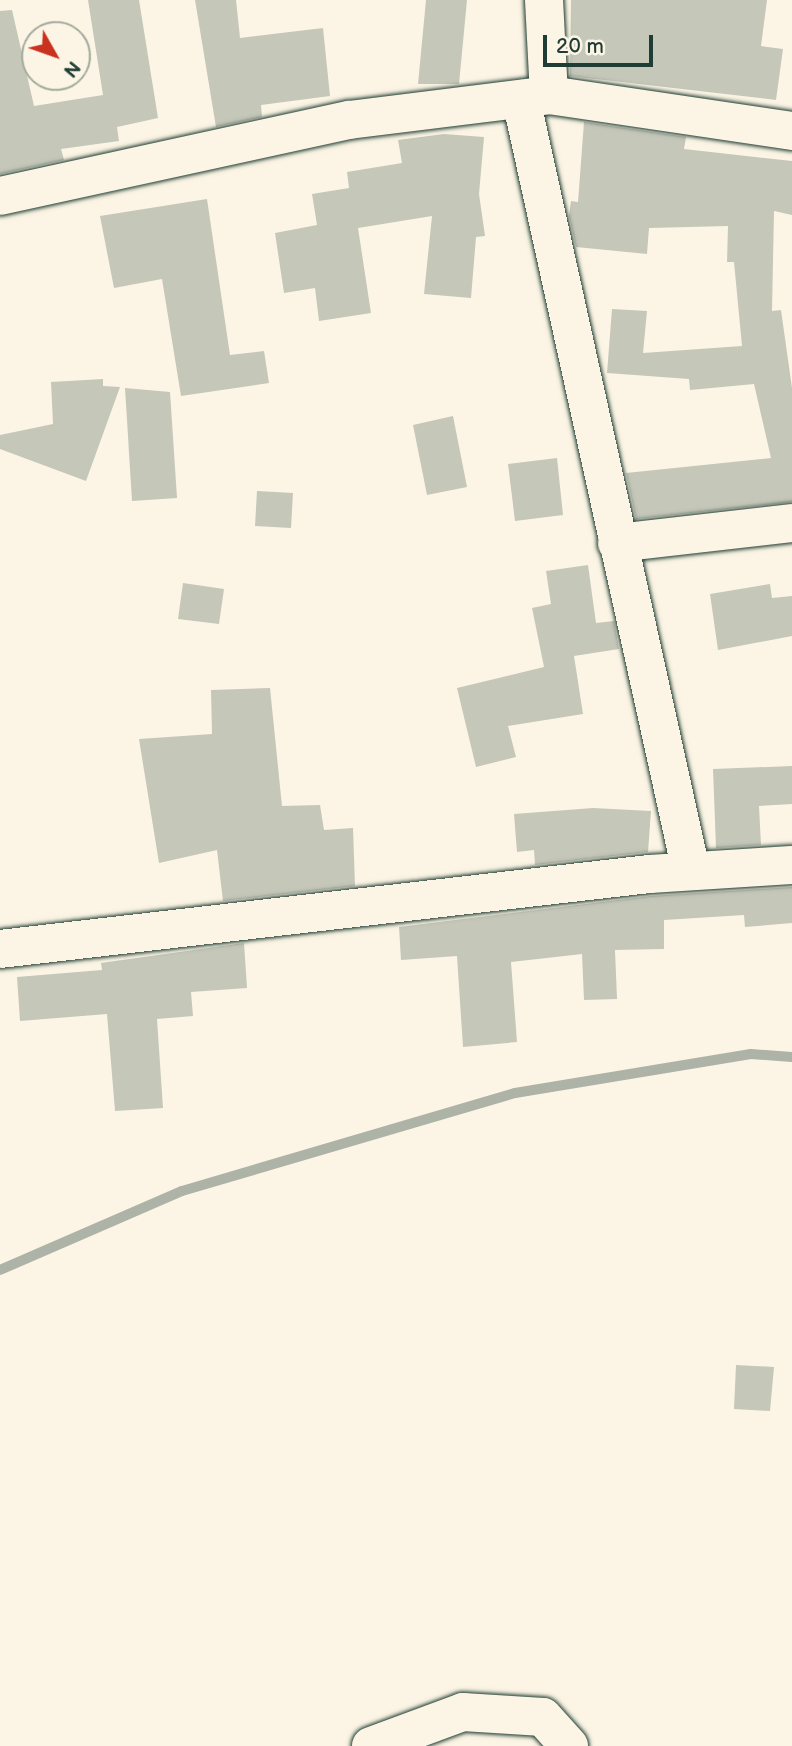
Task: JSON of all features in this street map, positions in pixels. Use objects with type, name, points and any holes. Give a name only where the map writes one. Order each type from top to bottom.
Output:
[{"type":"street","points":[[544,0],[535,97],[617,542],[691,871]]},
{"type":"street","points":[[0,196],[349,120],[535,97],[792,131]]},
{"type":"street","points":[[617,542],[792,523]]},
{"type":"street","points":[[0,949],[691,871],[792,865]]},
{"type":"street","points":[[371,1746],[463,1712],[543,1717],[569,1746]]},
{"type":"building","points":[[88,0],[139,0],[158,118],[117,127],[119,141],[61,149],[64,160],[0,174],[0,11],[12,10],[21,49],[21,91],[31,91],[34,106],[103,95]]},
{"type":"building","points":[[195,0],[236,0],[240,38],[323,28],[330,96],[261,105],[262,117],[216,127]]},
{"type":"building","points":[[426,0],[467,0],[459,84],[418,84]]},
{"type":"building","points":[[571,0],[767,0],[761,46],[783,49],[776,100],[570,76]]},
{"type":"building","points":[[584,122],[686,137],[684,149],[792,161],[792,215],[774,211],[772,311],[781,310],[792,388],[792,502],[636,519],[626,473],[771,458],[754,384],[690,390],[689,379],[607,373],[612,309],[647,311],[643,353],[742,346],[734,262],[727,262],[728,226],[649,228],[647,254],[576,247],[569,216],[571,201],[578,202]]},
{"type":"building","points":[[444,134],[484,137],[479,194],[485,236],[476,237],[471,298],[424,294],[432,216],[358,228],[371,313],[319,321],[315,288],[284,293],[275,233],[317,225],[312,194],[349,188],[347,172],[402,163],[398,140]]},
{"type":"building","points":[[207,199],[230,355],[264,351],[269,383],[181,396],[162,279],[114,288],[100,216]]},
{"type":"building","points":[[103,379],[103,386],[120,387],[86,481],[0,449],[0,435],[53,424],[51,382]]},
{"type":"building","points":[[125,388],[170,392],[177,498],[132,501]]},
{"type":"building","points":[[453,416],[467,487],[427,495],[413,425]]},
{"type":"building","points":[[557,458],[563,515],[515,521],[508,464]]},
{"type":"building","points":[[257,491],[293,493],[291,528],[255,526]]},
{"type":"building","points":[[588,565],[596,623],[614,621],[619,649],[574,656],[583,714],[508,726],[516,757],[476,767],[457,688],[544,667],[532,608],[551,604],[546,571]]},
{"type":"building","points":[[183,583],[224,589],[219,624],[178,619]]},
{"type":"building","points":[[770,584],[772,598],[792,596],[792,636],[718,650],[710,594]]},
{"type":"building","points":[[270,688],[282,806],[320,805],[324,830],[353,828],[355,886],[223,901],[217,850],[159,863],[139,739],[212,734],[211,690]]},
{"type":"building","points":[[792,766],[792,804],[759,806],[761,845],[716,848],[713,769]]},
{"type":"building","points":[[593,808],[651,811],[648,852],[535,865],[534,850],[517,852],[514,814]]},
{"type":"building","points":[[792,887],[792,923],[745,927],[744,915],[664,920],[664,949],[615,950],[617,999],[584,1000],[582,954],[511,962],[517,1042],[463,1047],[457,956],[401,960],[399,927],[651,896]]},
{"type":"building","points":[[244,943],[247,988],[191,992],[193,1016],[157,1019],[163,1108],[115,1111],[107,1014],[20,1021],[17,977],[102,970],[101,963]]},
{"type":"building","points":[[736,1365],[774,1367],[770,1411],[734,1409]]},
{"type":"waterway","points":[[0,1270],[182,1191],[515,1093],[751,1054],[792,1057]]}]
